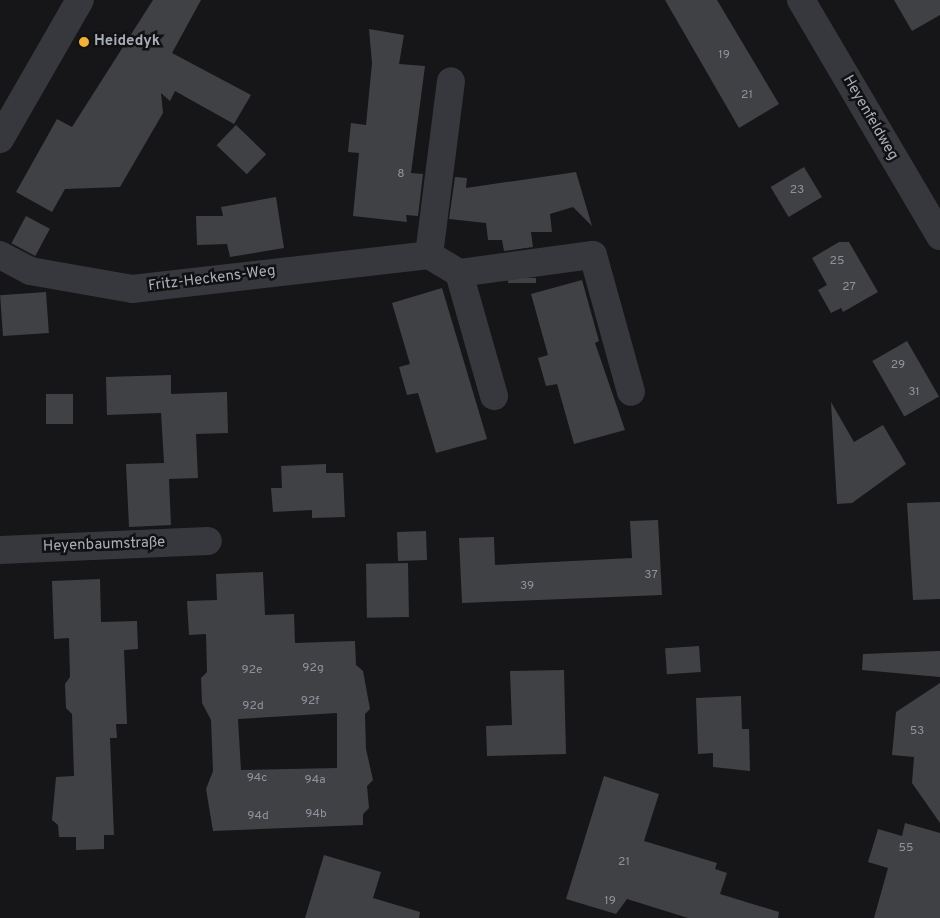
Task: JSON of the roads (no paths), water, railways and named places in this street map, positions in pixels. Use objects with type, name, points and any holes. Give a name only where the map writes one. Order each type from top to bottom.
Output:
[{"type":"street","points":[[0,138],[80,0]]},
{"type":"street","name":"Heyenfeldweg","points":[[801,0],[940,236]]},
{"type":"street","points":[[450,81],[429,255],[459,273],[593,255],[631,392]]},
{"type":"street","name":"Fritz-Heckens-Weg","points":[[0,255],[30,271],[132,289],[429,255]]},
{"type":"street","points":[[459,273],[494,396]]},
{"type":"street","name":"Heyenbaumstraße","points":[[0,550],[208,541]]},
{"type":"place","name":"Heidedyk","points":[[84,42]]}]
